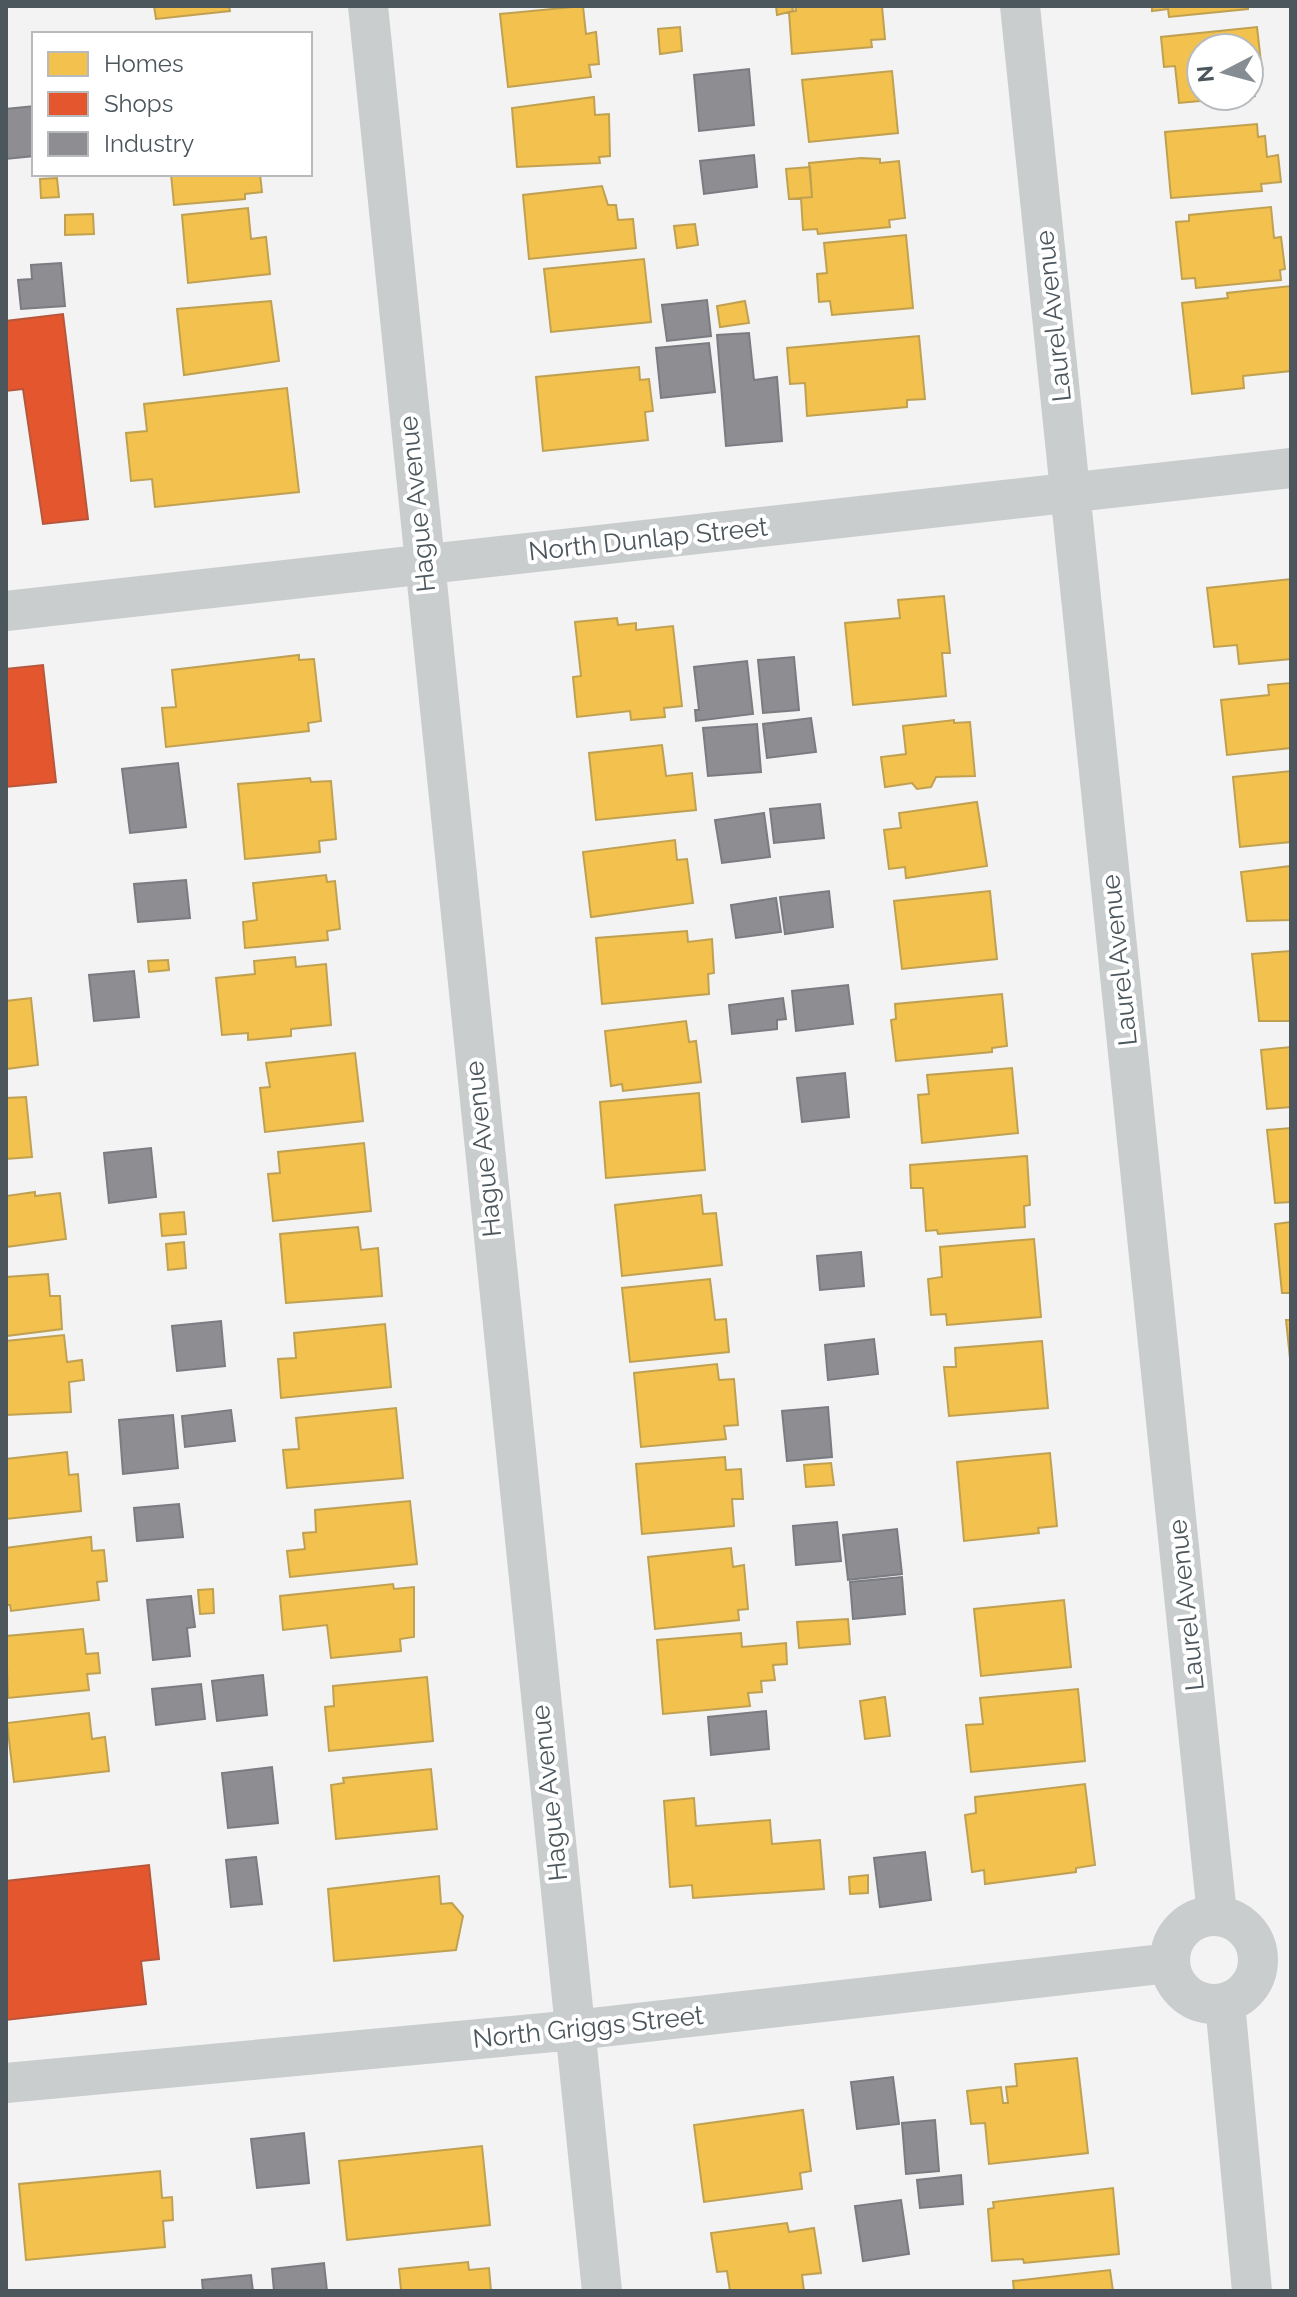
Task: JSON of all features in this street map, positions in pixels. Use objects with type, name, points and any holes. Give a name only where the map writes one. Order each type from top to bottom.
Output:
[{"type":"street","name":"Hague Avenue","points":[[368,6],[602,2291]]},
{"type":"street","name":"Laurel Avenue","points":[[1020,6],[1217,1915]]},
{"type":"street","name":"North Dunlap Street","points":[[6,611],[1291,468]]},
{"type":"street","points":[[1217,1915],[1241,1924],[1275,1952],[1250,1986],[1225,2003],[1193,1999],[1174,1978],[1170,1963],[1177,1936],[1194,1920],[1217,1915]]},
{"type":"street","name":"North Griggs Street","points":[[6,2083],[575,2030],[1170,1963]]},
{"type":"street","points":[[1225,2003],[1252,2291]]},
{"type":"building: Homes","points":[[154,6],[229,6],[230,11],[156,19]]},
{"type":"building: Homes","points":[[583,6],[586,34],[596,32],[599,64],[589,65],[591,77],[508,87],[500,14]]},
{"type":"building: Homes","points":[[776,6],[792,6],[793,11],[777,15]]},
{"type":"building: Homes","points":[[795,6],[882,6],[885,39],[871,40],[872,47],[792,54],[789,12],[796,11]]},
{"type":"building: Homes","points":[[1152,6],[1248,6],[1248,9],[1169,17],[1168,9],[1152,11]]},
{"type":"building: Homes","points":[[680,27],[682,51],[660,54],[658,29]]},
{"type":"building: Homes","points":[[1257,27],[1258,32],[1209,32]]},
{"type":"building: Homes","points":[[1185,34],[1185,102],[1179,103],[1175,66],[1164,67],[1161,37]]},
{"type":"building: Homes","points":[[892,71],[898,133],[809,142],[802,80]]},
{"type":"building: Homes","points":[[594,97],[595,115],[609,114],[610,156],[599,157],[600,163],[517,167],[512,108]]},
{"type":"building: Homes","points":[[1257,124],[1258,137],[1265,136],[1267,157],[1278,155],[1281,182],[1261,184],[1262,191],[1171,198],[1165,132]]},
{"type":"building: Homes","points":[[880,159],[880,163],[899,161],[905,218],[889,220],[890,227],[818,234],[817,229],[803,230],[801,198],[812,197],[809,163]]},
{"type":"building: Homes","points":[[810,167],[812,197],[789,199],[786,169]]},
{"type":"building: Homes","points":[[171,176],[260,176],[262,192],[245,194],[245,199],[174,205]]},
{"type":"building: Homes","points":[[57,178],[59,197],[41,198],[40,179]]},
{"type":"building: Homes","points":[[602,186],[608,205],[616,205],[618,220],[633,219],[636,248],[529,259],[523,195]]},
{"type":"building: Homes","points":[[1271,207],[1274,238],[1281,237],[1285,269],[1280,270],[1281,280],[1196,288],[1195,278],[1182,279],[1176,222],[1189,221],[1189,215]]},
{"type":"building: Homes","points":[[248,208],[251,239],[266,237],[270,274],[188,283],[182,215]]},
{"type":"building: Homes","points":[[93,214],[94,234],[65,235],[65,215]]},
{"type":"building: Homes","points":[[695,224],[698,245],[677,248],[674,226]]},
{"type":"building: Homes","points":[[906,235],[913,308],[832,315],[830,301],[819,302],[817,274],[827,273],[824,243]]},
{"type":"building: Homes","points":[[644,259],[651,322],[551,332],[544,269]]},
{"type":"building: Homes","points":[[1291,286],[1291,371],[1243,376],[1244,388],[1192,394],[1182,303],[1228,298],[1227,293]]},
{"type":"building: Homes","points":[[271,301],[279,361],[184,375],[177,309]]},
{"type":"building: Homes","points":[[745,301],[749,323],[720,327],[717,306]]},
{"type":"building: Homes","points":[[919,336],[925,399],[907,400],[907,407],[807,416],[805,383],[790,384],[787,348]]},
{"type":"building: Homes","points":[[639,367],[640,380],[649,379],[653,411],[645,412],[648,440],[543,451],[536,377]]},
{"type":"building: Homes","points":[[287,388],[299,492],[155,507],[152,479],[131,481],[126,433],[147,431],[144,404]]},
{"type":"building: Homes","points":[[1291,579],[1291,659],[1239,664],[1237,645],[1214,647],[1207,588]]},
{"type":"building: Homes","points":[[944,596],[950,653],[942,653],[946,696],[853,705],[845,623],[900,618],[898,600]]},
{"type":"building: Homes","points":[[617,618],[618,625],[636,623],[636,630],[673,626],[682,706],[664,708],[665,717],[631,720],[630,711],[577,717],[573,677],[581,676],[575,622]]},
{"type":"building: Homes","points":[[299,655],[299,660],[314,659],[321,721],[308,723],[309,731],[166,747],[162,708],[176,707],[172,670]]},
{"type":"building: Homes","points":[[1291,683],[1291,748],[1227,755],[1221,700],[1269,695],[1268,685]]},
{"type":"building: Homes","points":[[954,720],[954,723],[970,722],[975,776],[936,777],[931,787],[917,789],[912,783],[885,787],[881,757],[906,754],[903,726]]},
{"type":"building: Homes","points":[[662,745],[666,776],[692,773],[696,810],[596,820],[589,753]]},
{"type":"building: Homes","points":[[1291,771],[1291,842],[1240,847],[1233,777]]},
{"type":"building: Homes","points":[[310,778],[311,782],[331,781],[336,839],[319,841],[320,852],[245,859],[238,784]]},
{"type":"building: Homes","points":[[977,802],[987,866],[906,878],[905,867],[889,869],[884,830],[901,828],[899,813]]},
{"type":"building: Homes","points":[[675,840],[677,860],[687,859],[693,903],[591,917],[583,852]]},
{"type":"building: Homes","points":[[1291,866],[1291,920],[1247,921],[1241,872]]},
{"type":"building: Homes","points":[[326,875],[327,882],[335,881],[340,929],[327,931],[328,940],[245,948],[243,922],[257,920],[253,883]]},
{"type":"building: Homes","points":[[990,891],[997,959],[902,969],[894,901]]},
{"type":"building: Homes","points":[[687,931],[688,942],[712,939],[714,973],[708,974],[709,994],[602,1004],[596,938]]},
{"type":"building: Homes","points":[[1291,951],[1291,1021],[1259,1021],[1252,954]]},
{"type":"building: Homes","points":[[295,957],[296,967],[326,964],[331,1025],[291,1029],[291,1036],[248,1040],[248,1033],[222,1035],[216,978],[255,974],[254,961]]},
{"type":"building: Homes","points":[[168,960],[169,970],[149,972],[148,961]]},
{"type":"building: Homes","points":[[1002,994],[1007,1046],[992,1048],[992,1052],[896,1061],[891,1020],[896,1019],[895,1004]]},
{"type":"building: Homes","points":[[31,998],[38,1065],[6,1069],[6,1001]]},
{"type":"building: Homes","points":[[686,1021],[689,1042],[696,1041],[701,1082],[623,1091],[622,1084],[611,1086],[605,1031]]},
{"type":"building: Homes","points":[[1291,1047],[1291,1107],[1267,1109],[1261,1050]]},
{"type":"building: Homes","points":[[355,1053],[363,1121],[265,1132],[260,1088],[270,1087],[266,1063]]},
{"type":"building: Homes","points":[[1012,1068],[1018,1133],[922,1143],[918,1095],[929,1094],[927,1075]]},
{"type":"building: Homes","points":[[699,1093],[705,1170],[606,1178],[600,1102]]},
{"type":"building: Homes","points":[[26,1097],[32,1157],[6,1159],[6,1098]]},
{"type":"building: Homes","points":[[1291,1128],[1291,1202],[1275,1203],[1267,1130]]},
{"type":"building: Homes","points":[[364,1143],[371,1211],[273,1221],[268,1174],[280,1173],[278,1152]]},
{"type":"building: Homes","points":[[1027,1156],[1030,1205],[1024,1206],[1025,1227],[938,1234],[937,1230],[926,1231],[923,1188],[911,1188],[910,1165]]},
{"type":"building: Homes","points":[[35,1192],[35,1196],[60,1193],[66,1239],[6,1247],[6,1196]]},
{"type":"building: Homes","points":[[701,1195],[703,1214],[716,1213],[722,1265],[622,1276],[615,1205]]},
{"type":"building: Homes","points":[[184,1212],[186,1234],[162,1236],[160,1214]]},
{"type":"building: Homes","points":[[1291,1222],[1291,1293],[1282,1293],[1275,1224]]},
{"type":"building: Homes","points":[[358,1227],[361,1250],[378,1248],[382,1296],[286,1303],[280,1234]]},
{"type":"building: Homes","points":[[1034,1239],[1041,1317],[947,1325],[946,1314],[931,1315],[928,1279],[942,1277],[940,1247]]},
{"type":"building: Homes","points":[[184,1242],[186,1268],[168,1270],[166,1244]]},
{"type":"building: Homes","points":[[48,1274],[50,1296],[60,1296],[62,1329],[6,1336],[6,1277]]},
{"type":"building: Homes","points":[[710,1279],[715,1320],[726,1319],[729,1352],[630,1362],[622,1288]]},
{"type":"building: Homes","points":[[1286,1320],[1291,1320],[1291,1368]]},
{"type":"building: Homes","points":[[385,1324],[391,1387],[281,1398],[278,1359],[296,1358],[294,1333]]},
{"type":"building: Homes","points":[[64,1335],[67,1362],[82,1360],[84,1380],[69,1382],[71,1412],[6,1415],[6,1341]]},
{"type":"building: Homes","points":[[1042,1341],[1048,1408],[949,1416],[944,1367],[956,1367],[955,1348]]},
{"type":"building: Homes","points":[[717,1364],[719,1380],[734,1379],[738,1425],[724,1426],[726,1439],[641,1447],[634,1373]]},
{"type":"building: Homes","points":[[396,1408],[403,1478],[287,1488],[283,1450],[299,1449],[296,1418]]},
{"type":"building: Homes","points":[[67,1452],[69,1475],[78,1474],[81,1511],[6,1519],[6,1459]]},
{"type":"building: Homes","points":[[1050,1453],[1057,1526],[1038,1528],[1039,1533],[964,1541],[957,1462]]},
{"type":"building: Homes","points":[[725,1457],[726,1470],[741,1469],[743,1499],[732,1499],[734,1526],[642,1534],[636,1464]]},
{"type":"building: Homes","points":[[831,1463],[834,1485],[806,1487],[804,1465]]},
{"type":"building: Homes","points":[[410,1501],[417,1564],[290,1577],[287,1551],[305,1549],[303,1533],[316,1532],[315,1510]]},
{"type":"building: Homes","points":[[91,1537],[92,1551],[104,1550],[107,1581],[97,1582],[99,1600],[11,1611],[10,1605],[6,1605],[6,1548]]},
{"type":"building: Homes","points":[[731,1548],[733,1567],[744,1565],[748,1609],[738,1610],[739,1620],[655,1629],[648,1557]]},
{"type":"building: Homes","points":[[393,1584],[394,1589],[414,1587],[414,1637],[400,1639],[401,1651],[331,1658],[327,1625],[283,1630],[280,1596]]},
{"type":"building: Homes","points":[[213,1589],[214,1613],[200,1614],[198,1590]]},
{"type":"building: Homes","points":[[1064,1600],[1071,1667],[981,1676],[974,1609]]},
{"type":"building: Homes","points":[[848,1619],[850,1644],[799,1648],[797,1622]]},
{"type":"building: Homes","points":[[83,1629],[86,1654],[98,1653],[100,1673],[87,1674],[89,1690],[8,1698],[6,1636]]},
{"type":"building: Homes","points":[[741,1633],[742,1647],[786,1643],[787,1664],[773,1665],[775,1680],[761,1681],[762,1692],[748,1693],[750,1706],[663,1714],[657,1640]]},
{"type":"building: Homes","points":[[427,1677],[433,1741],[329,1751],[325,1707],[334,1706],[333,1686]]},
{"type":"building: Homes","points":[[1078,1689],[1085,1761],[971,1772],[966,1725],[983,1724],[980,1698]]},
{"type":"building: Homes","points":[[885,1697],[890,1736],[865,1739],[860,1701]]},
{"type":"building: Homes","points":[[89,1713],[92,1739],[105,1737],[109,1771],[14,1782],[7,1723]]},
{"type":"building: Homes","points":[[431,1769],[437,1829],[336,1839],[331,1785],[344,1783],[343,1778]]},
{"type":"building: Homes","points":[[1085,1784],[1095,1865],[1076,1868],[1076,1872],[985,1884],[984,1870],[972,1872],[965,1815],[976,1813],[975,1797]]},
{"type":"building: Homes","points":[[694,1798],[696,1826],[770,1820],[772,1844],[820,1840],[824,1889],[693,1898],[692,1885],[670,1887],[664,1801]]},
{"type":"building: Homes","points":[[868,1875],[868,1893],[850,1894],[849,1877]]},
{"type":"building: Homes","points":[[439,1876],[441,1904],[452,1903],[463,1916],[456,1950],[334,1961],[328,1889]]},
{"type":"building: Homes","points":[[1077,2058],[1088,2153],[989,2164],[985,2123],[971,2124],[967,2091],[1001,2087],[1003,2103],[1008,2103],[1006,2087],[1017,2086],[1015,2064]]},
{"type":"building: Homes","points":[[803,2110],[811,2171],[800,2173],[802,2189],[704,2202],[694,2125]]},
{"type":"building: Homes","points":[[482,2146],[490,2225],[347,2240],[339,2161]]},
{"type":"building: Homes","points":[[160,2171],[162,2198],[172,2197],[173,2220],[163,2221],[165,2247],[26,2260],[19,2184]]},
{"type":"building: Homes","points":[[1113,2188],[1119,2254],[1024,2263],[1023,2259],[992,2261],[988,2209],[994,2208],[993,2202]]},
{"type":"building: Homes","points":[[787,2223],[789,2232],[814,2228],[821,2273],[802,2275],[804,2291],[730,2291],[727,2271],[717,2272],[711,2233]]},
{"type":"building: Homes","points":[[468,2262],[469,2270],[489,2268],[491,2291],[390,2291],[401,2290],[399,2269]]},
{"type":"building: Homes","points":[[1110,2270],[1113,2291],[1014,2291],[1013,2281]]},
{"type":"building: Shops","points":[[63,314],[88,519],[43,524],[23,389],[6,391],[6,321]]},
{"type":"building: Shops","points":[[43,665],[56,782],[6,787],[6,669]]},
{"type":"building: Shops","points":[[149,1865],[159,1959],[141,1961],[146,2004],[6,2020],[6,1881]]},
{"type":"building: Industry","points":[[749,69],[754,125],[699,131],[694,75]]},
{"type":"building: Industry","points":[[32,106],[32,156],[6,159],[6,109]]},
{"type":"building: Industry","points":[[754,155],[757,187],[704,194],[700,161]]},
{"type":"building: Industry","points":[[61,263],[65,306],[21,309],[18,280],[32,279],[31,265]]},
{"type":"building: Industry","points":[[707,300],[711,336],[667,341],[662,305]]},
{"type":"building: Industry","points":[[749,333],[754,380],[777,377],[782,441],[726,446],[717,335]]},
{"type":"building: Industry","points":[[709,343],[715,392],[661,398],[656,348]]},
{"type":"building: Industry","points":[[794,657],[799,710],[763,713],[758,660]]},
{"type":"building: Industry","points":[[747,661],[753,714],[696,721],[695,710],[699,710],[694,667]]},
{"type":"building: Industry","points":[[811,718],[816,752],[767,758],[763,724]]},
{"type":"building: Industry","points":[[757,724],[761,772],[708,776],[703,728]]},
{"type":"building: Industry","points":[[178,763],[186,827],[130,833],[122,769]]},
{"type":"building: Industry","points":[[820,804],[824,838],[774,843],[770,809]]},
{"type":"building: Industry","points":[[764,813],[770,857],[722,863],[715,820]]},
{"type":"building: Industry","points":[[186,880],[190,918],[138,922],[134,884]]},
{"type":"building: Industry","points":[[829,891],[833,927],[785,934],[780,897]]},
{"type":"building: Industry","points":[[776,898],[781,932],[736,938],[731,905]]},
{"type":"building: Industry","points":[[134,971],[139,1017],[94,1021],[89,975]]},
{"type":"building: Industry","points":[[848,985],[853,1024],[796,1031],[792,991]]},
{"type":"building: Industry","points":[[783,998],[786,1019],[777,1020],[777,1029],[732,1034],[729,1005]]},
{"type":"building: Industry","points":[[845,1073],[849,1117],[802,1122],[797,1078]]},
{"type":"building: Industry","points":[[151,1148],[156,1197],[109,1203],[104,1153]]},
{"type":"building: Industry","points":[[861,1252],[864,1286],[820,1290],[817,1256]]},
{"type":"building: Industry","points":[[221,1321],[225,1366],[177,1371],[172,1326]]},
{"type":"building: Industry","points":[[874,1339],[878,1374],[828,1380],[825,1345]]},
{"type":"building: Industry","points":[[828,1407],[832,1457],[787,1461],[782,1411]]},
{"type":"building: Industry","points":[[231,1410],[235,1441],[185,1447],[182,1416]]},
{"type":"building: Industry","points":[[173,1415],[178,1468],[123,1474],[119,1420]]},
{"type":"building: Industry","points":[[179,1504],[183,1537],[137,1541],[134,1508]]},
{"type":"building: Industry","points":[[837,1522],[841,1561],[796,1565],[793,1526]]},
{"type":"building: Industry","points":[[897,1529],[902,1574],[848,1580],[843,1535]]},
{"type":"building: Industry","points":[[902,1577],[905,1614],[853,1619],[850,1582]]},
{"type":"building: Industry","points":[[191,1596],[195,1627],[187,1628],[190,1656],[153,1660],[147,1600]]},
{"type":"building: Industry","points":[[263,1675],[267,1715],[217,1721],[212,1681]]},
{"type":"building: Industry","points":[[201,1684],[205,1719],[156,1725],[152,1689]]},
{"type":"building: Industry","points":[[766,1711],[769,1749],[711,1755],[708,1717]]},
{"type":"building: Industry","points":[[272,1767],[278,1823],[228,1828],[222,1773]]},
{"type":"building: Industry","points":[[925,1852],[931,1900],[880,1907],[874,1858]]},
{"type":"building: Industry","points":[[256,1857],[262,1904],[231,1907],[226,1860]]},
{"type":"building: Industry","points":[[893,2077],[899,2124],[857,2129],[851,2082]]},
{"type":"building: Industry","points":[[935,2120],[939,2171],[906,2174],[902,2123]]},
{"type":"building: Industry","points":[[304,2133],[309,2183],[257,2188],[251,2139]]},
{"type":"building: Industry","points":[[961,2175],[963,2204],[920,2208],[917,2180]]},
{"type":"building: Industry","points":[[901,2200],[909,2254],[863,2261],[855,2206]]},
{"type":"building: Industry","points":[[324,2263],[327,2291],[274,2291],[272,2269]]},
{"type":"building: Industry","points":[[251,2275],[253,2291],[203,2291],[202,2280]]}]
